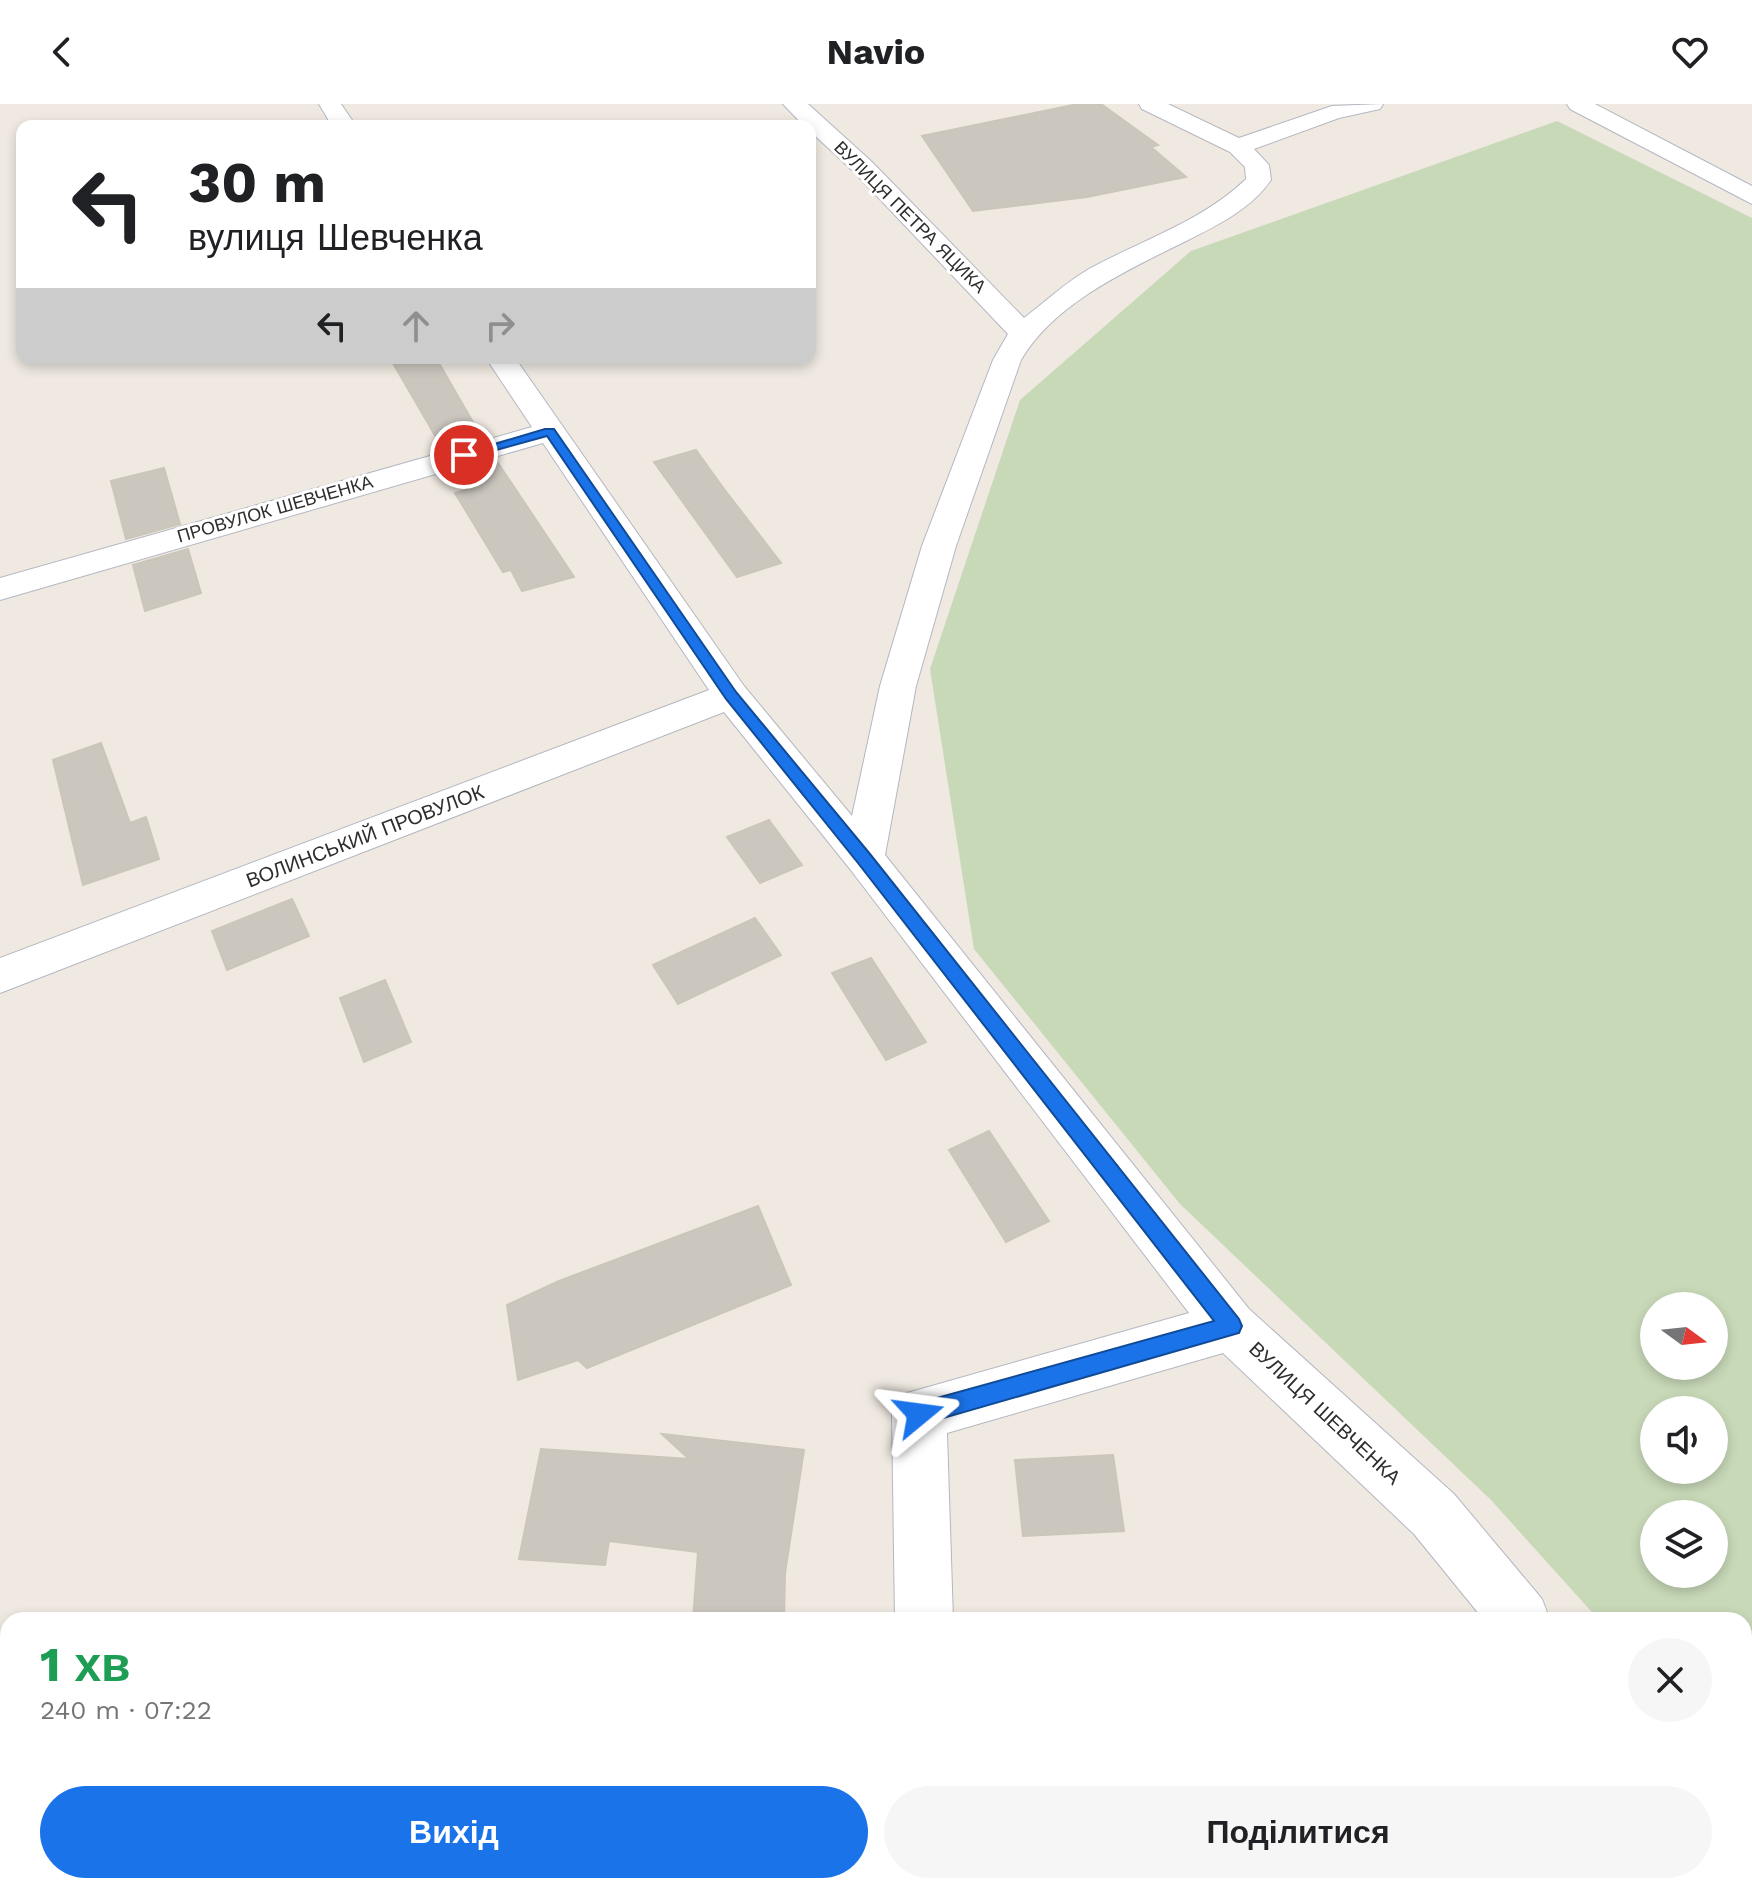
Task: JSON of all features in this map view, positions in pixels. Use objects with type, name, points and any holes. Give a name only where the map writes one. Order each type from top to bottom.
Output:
[{"type":"street","name":"ВУЛИЦЯ ПЕТРА ЯЦИКА","points":[[794,104],[812,120]]},
{"type":"street","points":[[864,858],[898,686],[939,546],[1007,360],[1023,333],[1096,276],[1204,222],[1238,201],[1259,180],[1257,165],[1238,147],[1150,104]]},
{"type":"street","points":[[1238,147],[1332,113],[1372,104]]},
{"type":"street","points":[[1578,104],[1752,196]]},
{"type":"street","name":"ВУЛИЦЯ ПЕТРА ЯЦИКА","points":[[816,124],[863,167],[1023,333]]},
{"type":"street","name":"ВУЛИЦЯ ШЕВЧЕНКА","points":[[504,364],[731,695],[864,858],[1231,1326],[1434,1514],[1514,1612]]},
{"type":"street","name":"ПРОВУЛОК ШЕВЧЕНКА","points":[[0,589],[550,431]]},
{"type":"street","name":"ВОЛИНСЬКИЙ ПРОВУЛОК","points":[[0,976],[731,695]]},
{"type":"street","points":[[924,1612],[919,1414],[1231,1326]]},
{"type":"green space","points":[[1557,121],[1752,218],[1752,1612],[1592,1612],[1491,1500],[1180,1204],[974,949],[930,669],[1020,400],[1191,251]]},
{"type":"building","points":[[1078,104],[1101,104],[1158,145],[1151,147],[1186,177],[1087,197],[973,211],[922,136]]},
{"type":"building","points":[[393,364],[439,364],[482,438],[443,449]]},
{"type":"building","points":[[696,450],[781,563],[737,577],[654,462]]},
{"type":"building","points":[[496,460],[574,577],[522,591],[511,570],[503,572],[455,493],[466,490],[456,471]]},
{"type":"building","points":[[164,468],[180,524],[126,539],[111,481]]},
{"type":"building","points":[[188,549],[201,593],[145,611],[133,565]]},
{"type":"building","points":[[101,743],[130,823],[146,817],[159,859],[83,885],[53,760]]},
{"type":"building","points":[[769,820],[802,865],[760,883],[727,837]]},
{"type":"building","points":[[292,899],[309,936],[227,970],[212,931]]},
{"type":"building","points":[[755,918],[781,955],[678,1004],[653,965]]},
{"type":"building","points":[[871,958],[926,1042],[886,1060],[832,973]]},
{"type":"building","points":[[385,980],[411,1042],[364,1062],[340,998]]},
{"type":"building","points":[[989,1131],[1049,1221],[1006,1242],[949,1150]]},
{"type":"building","points":[[758,1206],[791,1285],[587,1368],[578,1360],[518,1380],[507,1305],[559,1281]]},
{"type":"building","points":[[662,1434],[804,1450],[785,1573],[784,1612],[694,1612],[698,1552],[609,1541],[605,1565],[519,1559],[541,1449],[689,1459]]},
{"type":"building","points":[[1113,1455],[1124,1531],[1023,1536],[1015,1460]]},
{"type":"route","points":[[464,455],[550,431],[731,695],[864,858],[1231,1326],[919,1414]]}]
